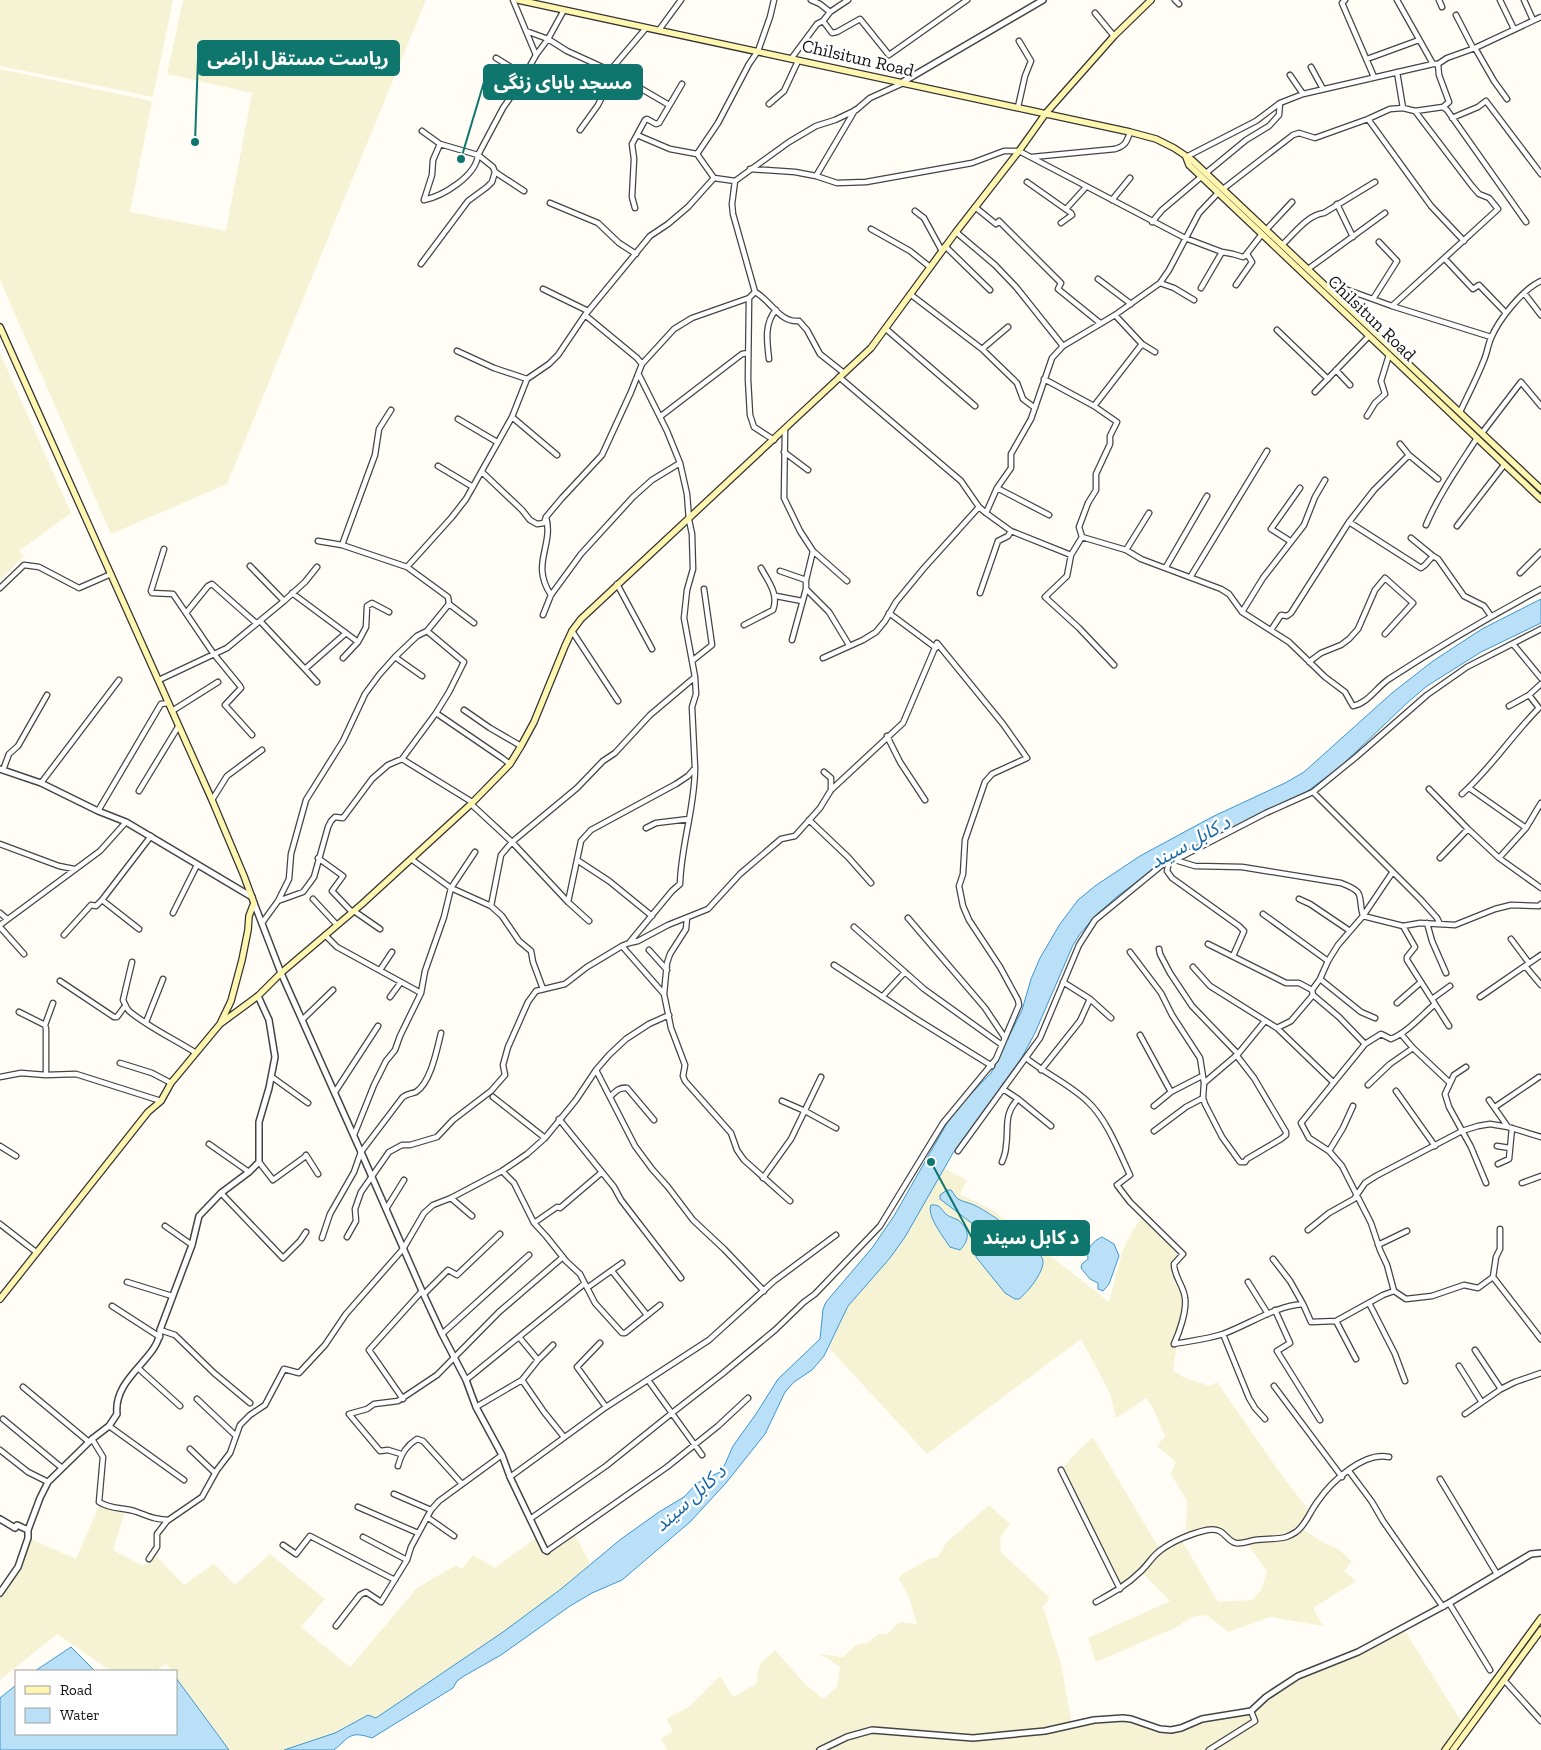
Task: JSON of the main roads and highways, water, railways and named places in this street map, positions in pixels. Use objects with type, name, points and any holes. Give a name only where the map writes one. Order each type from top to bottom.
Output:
[{"type":"main road","name":"Chilsitun Road","points":[[518,0],[758,51],[900,84],[1018,107],[1156,139],[1192,160],[1220,191],[1369,336],[1541,499]]},
{"type":"main road","points":[[0,1298],[148,1112],[161,1100],[171,1083],[220,1024],[258,996],[281,973],[353,912],[472,803],[510,764],[534,722],[572,631],[586,614],[871,348],[1046,114],[1114,36],[1151,0]]},
{"type":"main road","name":"Chilsitun Road","points":[[1264,232],[1282,245],[1308,269],[1541,489]]},
{"type":"main road","points":[[0,326],[212,800],[253,900],[242,960],[230,1001],[220,1024]]},
{"type":"main road","points":[[1453,1750],[1539,1628],[1541,1618]]},
{"type":"main road","points":[[1445,1750],[1539,1628]]},
{"type":"water","points":[[1541,599],[1541,623],[1481,652],[1427,686],[1340,767],[1305,793],[1159,865],[1096,915],[1073,945],[1035,1033],[1021,1059],[953,1153],[905,1237],[890,1258],[848,1306],[824,1356],[812,1370],[794,1382],[785,1392],[765,1434],[726,1483],[690,1522],[622,1580],[592,1593],[570,1606],[501,1655],[464,1676],[457,1681],[453,1688],[372,1738],[358,1735],[350,1736],[334,1750],[284,1750],[335,1733],[368,1715],[376,1718],[503,1632],[561,1589],[621,1539],[684,1497],[697,1483],[722,1471],[733,1446],[778,1379],[820,1339],[823,1309],[826,1302],[872,1248],[894,1216],[947,1123],[966,1099],[991,1073],[1022,1010],[1031,979],[1040,958],[1060,924],[1078,900],[1095,886],[1140,856],[1212,817],[1285,783],[1304,772],[1392,693],[1433,661],[1482,629]]},
{"type":"water","points":[[947,1190],[951,1190],[958,1199],[992,1215],[1025,1239],[1040,1255],[1043,1261],[1041,1271],[1031,1287],[1019,1299],[1015,1299],[1005,1293],[976,1257],[976,1249],[982,1239],[982,1235],[978,1228],[940,1199],[940,1195]]},
{"type":"water","points":[[931,1205],[939,1206],[947,1215],[958,1220],[965,1227],[967,1238],[960,1250],[950,1247],[940,1232],[931,1215]]},
{"type":"water","points":[[1102,1237],[1114,1244],[1119,1256],[1109,1284],[1103,1291],[1098,1289],[1098,1283],[1090,1279],[1081,1268],[1082,1264],[1088,1259],[1088,1252],[1091,1246]]},
{"type":"water","points":[[71,1647],[94,1670],[36,1670]]},
{"type":"water","points":[[178,1681],[229,1750],[0,1750],[0,1698],[15,1686],[15,1735],[178,1735]]},
{"type":"place","name":"ریاست مستقل اراضی","points":[[195,142]]},
{"type":"place","name":"مسجد بابای زنگی","points":[[461,159]]},
{"type":"place","name":"د کابل سيند","points":[[931,1162]]}]
